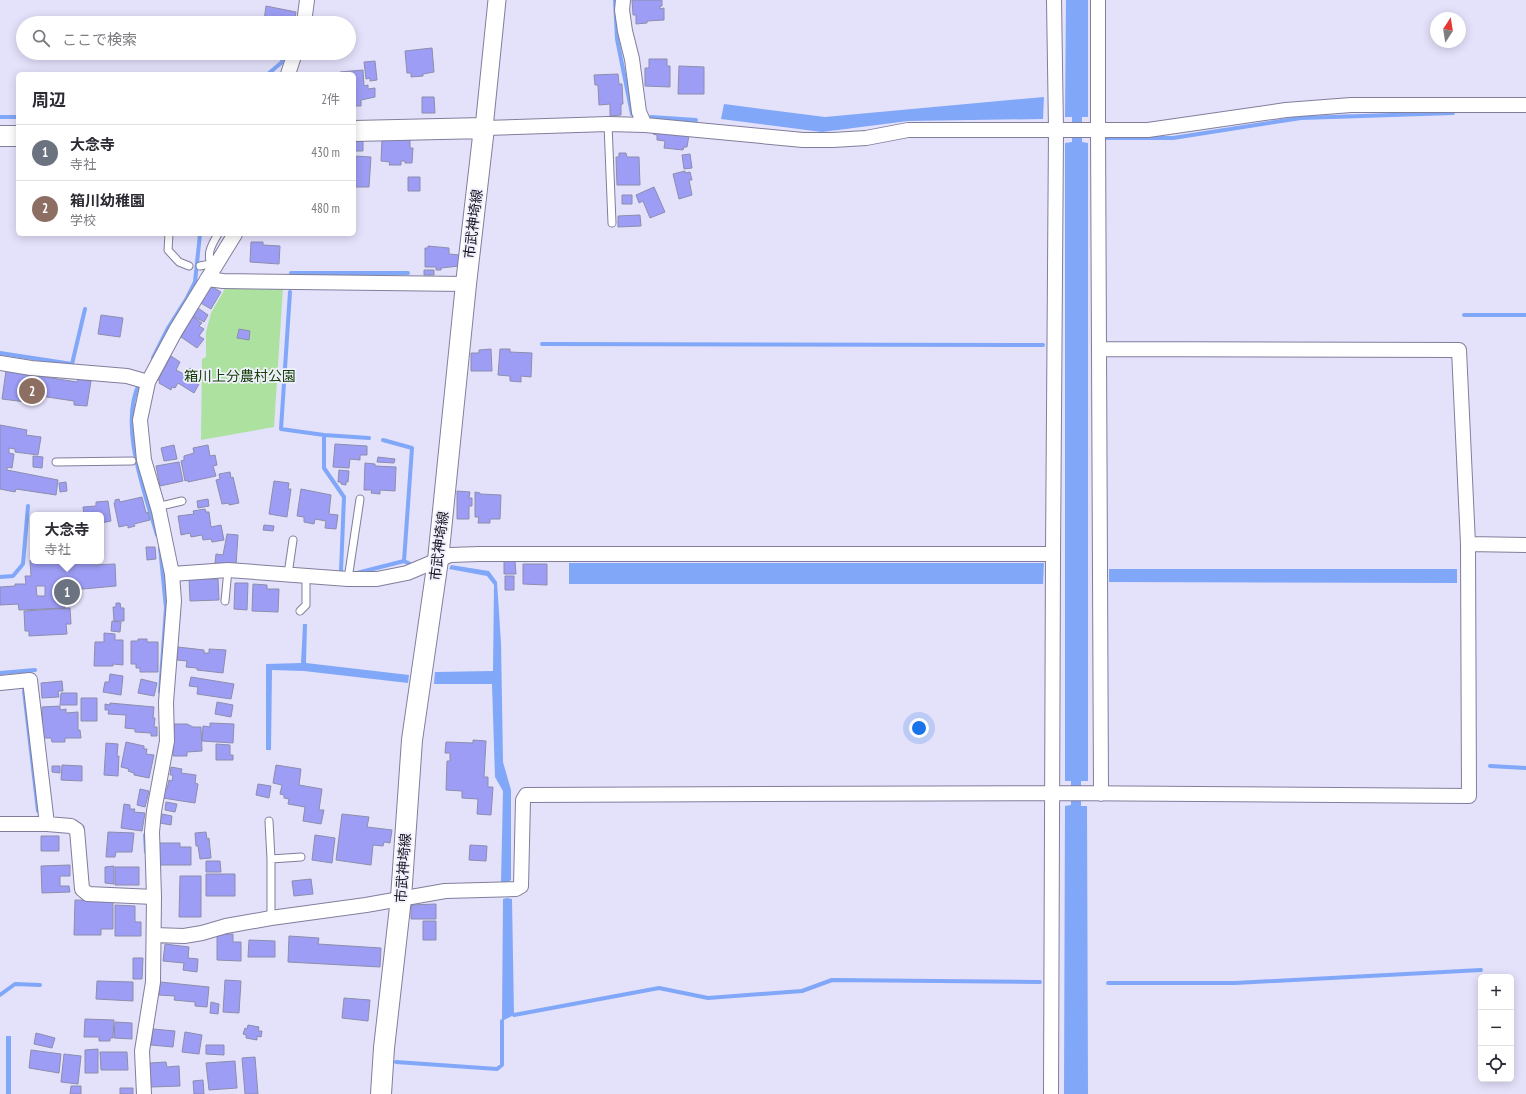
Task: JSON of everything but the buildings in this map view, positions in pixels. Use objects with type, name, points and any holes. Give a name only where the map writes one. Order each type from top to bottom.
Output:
[{"type":"main road","points":[[356,132],[484,128]]},
{"type":"main road","name":"市武神埼線","points":[[381,1094],[384,1048],[401,898],[412,740],[438,560],[466,284],[484,128]]},
{"type":"main road","points":[[0,136],[16,136]]},
{"type":"street","points":[[305,16],[307,0]]},
{"type":"street","points":[[497,0],[484,128],[608,124],[645,125],[803,140],[866,138],[908,130],[1148,130],[1286,110],[1351,105],[1526,105]]},
{"type":"street","points":[[623,0],[622,10],[625,32],[632,59],[639,112],[645,125]]},
{"type":"street","points":[[1051,1094],[1056,130],[1054,0]]},
{"type":"street","points":[[1098,0],[1101,794]]},
{"type":"street","points":[[289,72],[293,60]]},
{"type":"street","points":[[144,1094],[142,1051],[153,982],[154,935],[149,896],[152,832],[154,811],[167,741],[166,702],[174,601],[172,574],[158,507],[144,460],[140,420],[143,380],[176,330],[207,270],[234,236]]},
{"type":"street","points":[[207,270],[223,282],[466,284]]},
{"type":"street","points":[[154,935],[184,936],[271,918],[366,905],[445,891],[516,889],[522,886],[523,800],[526,795],[1052,792],[1101,794],[1469,796],[1468,544],[1459,350],[1099,349]]},
{"type":"street","points":[[0,363],[31,368],[127,376],[143,380]]},
{"type":"street","points":[[1468,544],[1526,544]]},
{"type":"street","points":[[172,574],[228,570],[306,576],[377,579],[407,573],[427,566],[450,555],[479,554],[1053,554]]},
{"type":"street","points":[[0,682],[30,680],[47,824]]},
{"type":"street","points":[[0,824],[47,824],[71,826],[76,830],[82,889],[88,894],[149,896]]},
{"type":"lane","points":[[608,124],[612,223]]},
{"type":"lane","points":[[169,236],[168,250],[179,262],[189,266]]},
{"type":"lane","points":[[207,270],[210,248],[217,236]]},
{"type":"lane","points":[[56,462],[132,461]]},
{"type":"lane","points":[[348,578],[360,499]]},
{"type":"lane","points":[[158,507],[182,501]]},
{"type":"lane","points":[[288,574],[293,540]]},
{"type":"lane","points":[[225,601],[228,570]]},
{"type":"lane","points":[[300,611],[306,605],[306,576]]},
{"type":"lane","points":[[268,821],[271,859],[271,918]]},
{"type":"lane","points":[[271,859],[301,857]]},
{"type":"green space","name":"箱川上分農村公園","points":[[226,287],[283,288],[274,427],[201,440],[202,359],[206,357],[206,332],[211,313]]},
{"type":"water","points":[[1066,0],[1088,0],[1088,117],[1082,117],[1082,142],[1088,143],[1088,781],[1081,781],[1081,806],[1087,806],[1088,1094],[1064,1094],[1065,806],[1071,805],[1071,781],[1065,781],[1065,143],[1072,142],[1072,117],[1065,117]]},
{"type":"water","points":[[1044,97],[1043,119],[908,121],[822,132],[721,119],[724,104],[825,117]]},
{"type":"water","points":[[569,563],[1044,563],[1043,584],[569,584]]},
{"type":"water","points":[[451,565],[489,571],[497,582],[501,643],[503,762],[511,790],[511,880],[507,883],[501,882],[503,791],[495,777],[492,684],[434,684],[435,672],[493,671],[494,585],[487,576],[449,569]]},
{"type":"water","points":[[1109,569],[1457,569],[1457,583],[1109,582]]},
{"type":"water","points":[[303,624],[307,624],[306,663],[409,675],[408,683],[304,671],[272,670],[271,750],[266,750],[266,664],[301,663]]},
{"type":"water","points":[[503,899],[512,899],[514,1015],[502,1021]]},
{"type":"water","points":[[6,1036],[11,1036],[11,1094],[6,1094]]},
{"type":"waterway","points":[[615,0],[617,39],[632,114]]},
{"type":"waterway","points":[[270,72],[283,60]]},
{"type":"waterway","points":[[1106,138],[1173,138],[1301,118],[1453,113]]},
{"type":"waterway","points":[[0,117],[16,117]]},
{"type":"waterway","points":[[651,117],[696,120]]},
{"type":"waterway","points":[[153,358],[168,328],[195,282],[200,236]]},
{"type":"waterway","points":[[291,273],[408,273]]},
{"type":"waterway","points":[[290,292],[281,429],[324,435],[369,438]]},
{"type":"waterway","points":[[0,353],[72,364],[85,309]]},
{"type":"waterway","points":[[1464,315],[1526,315]]},
{"type":"waterway","points":[[542,344],[1043,345]]},
{"type":"waterway","points":[[140,382],[134,399],[132,418],[133,438],[141,479],[157,535]]},
{"type":"waterway","points":[[324,435],[324,468],[344,497],[341,571]]},
{"type":"waterway","points":[[383,440],[412,448],[404,561],[410,564]]},
{"type":"waterway","points":[[0,577],[13,576],[23,564],[28,506]]},
{"type":"waterway","points":[[160,547],[166,608],[160,692]]},
{"type":"waterway","points":[[357,573],[404,561]]},
{"type":"waterway","points":[[0,673],[35,670]]},
{"type":"waterway","points":[[24,691],[38,811]]},
{"type":"waterway","points":[[1490,766],[1526,768]]},
{"type":"waterway","points":[[145,835],[146,852]]},
{"type":"waterway","points":[[1108,983],[1235,983],[1481,970]]},
{"type":"waterway","points":[[514,1015],[659,988],[708,998],[802,991],[832,980],[1040,982]]},
{"type":"waterway","points":[[0,995],[15,984],[40,985]]},
{"type":"waterway","points":[[396,1062],[497,1069],[502,1065],[502,1021]]},
{"type":"place","name":"箱川幼稚園","points":[[32,391]]},
{"type":"place","name":"大念寺","points":[[67,592]]}]
